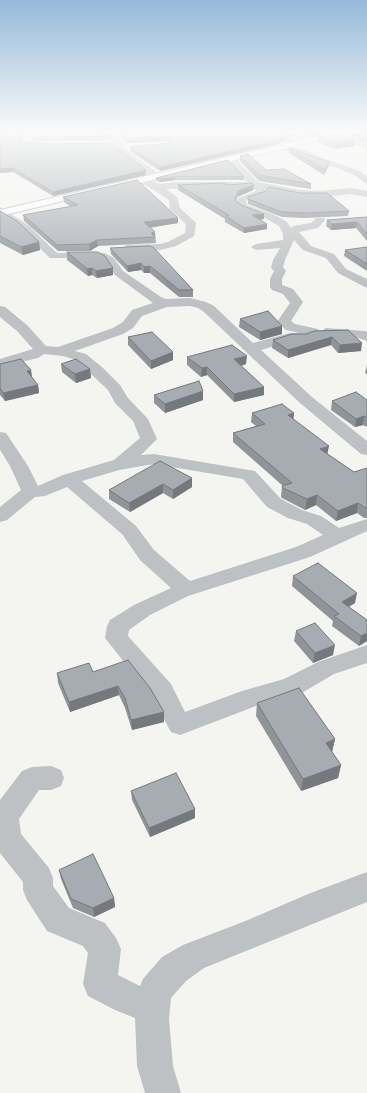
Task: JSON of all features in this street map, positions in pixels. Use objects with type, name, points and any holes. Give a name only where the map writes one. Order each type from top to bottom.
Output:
[{"type":"street","points":[[1,212],[123,183]]},
{"type":"street","points":[[150,183],[159,187],[171,185],[222,184],[229,186],[254,184],[300,193],[322,194],[351,191],[367,194]]},
{"type":"street","points":[[254,184],[262,192],[241,200],[241,204],[244,207],[271,217],[283,224],[292,238],[307,248],[330,256],[348,275],[366,282]]},
{"type":"street","points":[[91,255],[98,251],[160,247],[172,244],[190,234],[191,224],[176,210],[173,202],[174,199],[169,194],[157,188],[159,187]]},
{"type":"street","points":[[1,212],[24,227],[54,256],[101,255],[107,257],[119,273],[157,300],[165,303]]},
{"type":"street","points":[[310,334],[313,332],[291,327],[284,322],[297,302],[289,295],[289,292],[276,287],[276,279],[280,271],[277,268],[279,260],[292,238],[295,229],[314,226],[322,221]]},
{"type":"street","points":[[256,247],[276,246],[292,238]]},
{"type":"street","points":[[321,253],[339,251]]},
{"type":"street","points":[[64,352],[62,351],[118,331],[128,325],[138,313],[165,303],[190,302],[202,305],[218,316],[306,400],[367,450]]},
{"type":"street","points":[[0,310],[22,328],[42,350]]},
{"type":"street","points":[[251,348],[290,337],[305,337],[310,334],[320,332],[365,333]]},
{"type":"street","points":[[0,363],[33,355],[42,350],[64,352],[81,357],[98,371],[115,388],[122,400],[140,419],[149,439],[120,464]]},
{"type":"street","points":[[0,437],[31,491]]},
{"type":"street","points":[[0,516],[31,491],[39,492],[69,479],[120,464],[154,459],[248,475],[274,503],[294,514],[314,520],[338,536]]},
{"type":"street","points":[[69,479],[129,530],[148,555],[183,587],[188,589],[303,552],[367,525]]},
{"type":"street","points":[[183,587],[180,592],[142,610],[118,626],[116,638],[162,691],[180,725],[251,698],[291,687],[326,668],[367,654]]},
{"type":"street","points":[[51,778],[32,779],[5,816],[7,840],[38,878],[38,890],[58,920],[94,934],[105,949],[100,984],[127,998],[153,1007]]},
{"type":"street","points":[[163,1093],[155,1066],[153,1007],[155,991],[174,969],[194,956],[253,934],[308,909],[367,887]]},
{"type":"building","points":[[38,183],[91,183],[53,192]]},
{"type":"building","points":[[124,183],[140,183],[178,218],[144,222],[155,232],[151,233],[155,237],[97,240],[89,244],[57,245],[23,215],[78,205],[63,197]]},
{"type":"building","points":[[222,183],[229,185],[252,183],[254,185],[238,191],[235,200],[241,205],[264,214],[252,215],[267,224],[244,228],[226,216],[229,215],[178,185]]},
{"type":"building","points":[[269,187],[300,193],[327,193],[349,211],[305,213],[282,212],[248,199],[248,197],[266,191]]},
{"type":"building","points":[[0,211],[18,222],[39,242],[21,247],[0,236]]},
{"type":"building","points":[[367,217],[367,234],[357,222],[332,224],[327,220]]},
{"type":"building","points":[[153,247],[193,290],[179,290],[150,266],[144,267],[141,263],[127,266],[110,248]]},
{"type":"building","points":[[367,247],[367,264],[345,250]]},
{"type":"building","points":[[67,252],[98,252],[105,256],[113,268],[96,271],[92,268],[87,269]]},
{"type":"building","points":[[268,311],[282,326],[260,332],[240,319]]},
{"type":"building","points":[[348,330],[362,343],[340,345],[332,337],[288,350],[273,340],[292,334],[306,334],[314,331]]},
{"type":"building","points":[[152,332],[173,352],[151,361],[128,337]]},
{"type":"building","points":[[232,345],[247,356],[234,359],[264,387],[234,394],[207,367],[202,368],[187,357]]},
{"type":"building","points":[[21,359],[31,370],[27,371],[38,385],[3,393],[0,388],[0,364]]},
{"type":"building","points":[[76,359],[90,369],[75,374],[61,364]]},
{"type":"building","points":[[199,381],[203,391],[165,404],[154,395]]},
{"type":"building","points":[[356,392],[367,400],[367,418],[364,416],[356,419],[332,401]]},
{"type":"building","points":[[282,404],[294,413],[288,415],[329,446],[320,449],[354,472],[367,468],[367,508],[358,503],[338,511],[317,495],[307,499],[283,488],[282,486],[292,483],[233,433],[265,424],[252,413]]},
{"type":"building","points":[[160,461],[192,478],[173,490],[163,484],[129,503],[109,490]]},
{"type":"building","points":[[318,563],[357,593],[342,602],[367,620],[367,633],[361,636],[334,616],[339,614],[293,576]]},
{"type":"building","points":[[315,623],[335,645],[315,653],[296,631]]},
{"type":"building","points":[[128,660],[150,688],[164,712],[131,720],[125,698],[118,686],[69,702],[57,673],[89,663],[93,672]]},
{"type":"building","points":[[299,688],[335,739],[326,743],[341,765],[303,779],[257,703]]},
{"type":"building","points":[[176,773],[195,809],[149,828],[131,791]]},
{"type":"building","points":[[93,854],[114,898],[93,908],[71,899],[59,870]]}]
